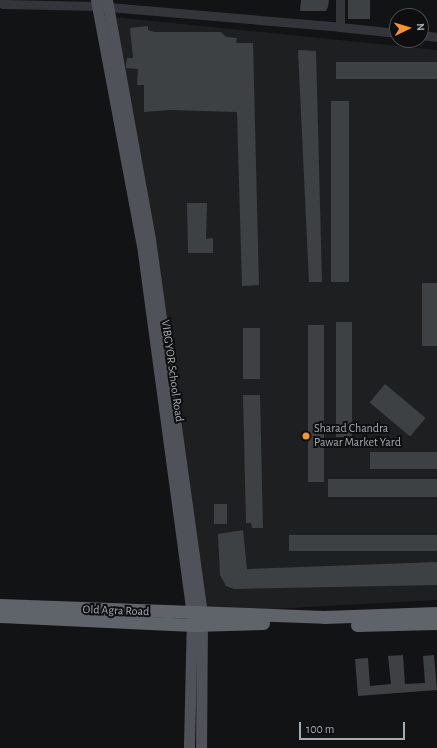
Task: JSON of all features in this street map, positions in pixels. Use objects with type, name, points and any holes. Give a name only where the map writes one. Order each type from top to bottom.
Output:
[{"type":"highway","name":"Old Agra Road","points":[[0,606],[198,619],[232,614],[324,617],[437,613]]},
{"type":"highway","points":[[0,616],[437,623]]},
{"type":"main road","name":"VIBGYOR School Road","points":[[102,3],[153,294],[198,619],[201,748]]},
{"type":"main road","name":"VIBGYOR School Road","points":[[189,748],[198,619]]},
{"type":"street","points":[[3,0],[3,4],[102,3],[389,32]]},
{"type":"street","points":[[340,0],[340,27]]},
{"type":"shaded area","name":"Sharad Chandra Pawar Market Yard","points":[[113,17],[389,45],[389,48],[437,50],[437,600],[219,612],[203,604]]},
{"type":"building","points":[[301,0],[329,0],[326,11],[300,11]]},
{"type":"building","points":[[348,0],[370,0],[370,19],[348,19]]},
{"type":"building","points":[[148,26],[148,30],[154,32],[221,32],[226,37],[237,38],[236,43],[253,43],[259,285],[242,286],[237,112],[170,110],[144,112],[144,85],[137,85],[138,69],[126,68],[126,65],[127,58],[133,58],[130,28]]},
{"type":"building","points":[[298,50],[316,51],[322,282],[309,282]]},
{"type":"building","points":[[336,62],[437,62],[437,79],[336,79]]},
{"type":"building","points":[[331,101],[349,101],[349,282],[331,282]]},
{"type":"building","points":[[187,203],[207,203],[206,239],[213,238],[213,253],[188,253]]},
{"type":"building","points":[[422,283],[437,283],[437,346],[422,346]]},
{"type":"building","points":[[336,322],[352,322],[352,437],[336,437]]},
{"type":"building","points":[[308,325],[324,325],[324,482],[308,482]]},
{"type":"building","points":[[243,328],[260,328],[260,379],[243,379]]},
{"type":"building","points":[[385,384],[426,418],[410,436],[370,402]]},
{"type":"building","points":[[243,395],[260,395],[263,528],[252,528],[251,523],[246,523]]},
{"type":"building","points":[[370,452],[437,452],[437,469],[370,469]]},
{"type":"building","points":[[328,479],[437,479],[437,497],[328,497]]},
{"type":"building","points":[[214,504],[227,504],[227,524],[214,524]]},
{"type":"building","points":[[243,530],[247,569],[437,562],[437,585],[234,589],[226,586],[220,575],[218,534]]},
{"type":"building","points":[[289,535],[437,535],[437,551],[289,551]]},
{"type":"building","points":[[403,655],[405,684],[425,683],[423,656],[434,655],[437,690],[358,696],[355,659],[368,658],[370,686],[391,684],[388,656]]},
{"type":"place","name":"Sharad Chandra Pawar Market Yard","points":[[306,436]]}]
